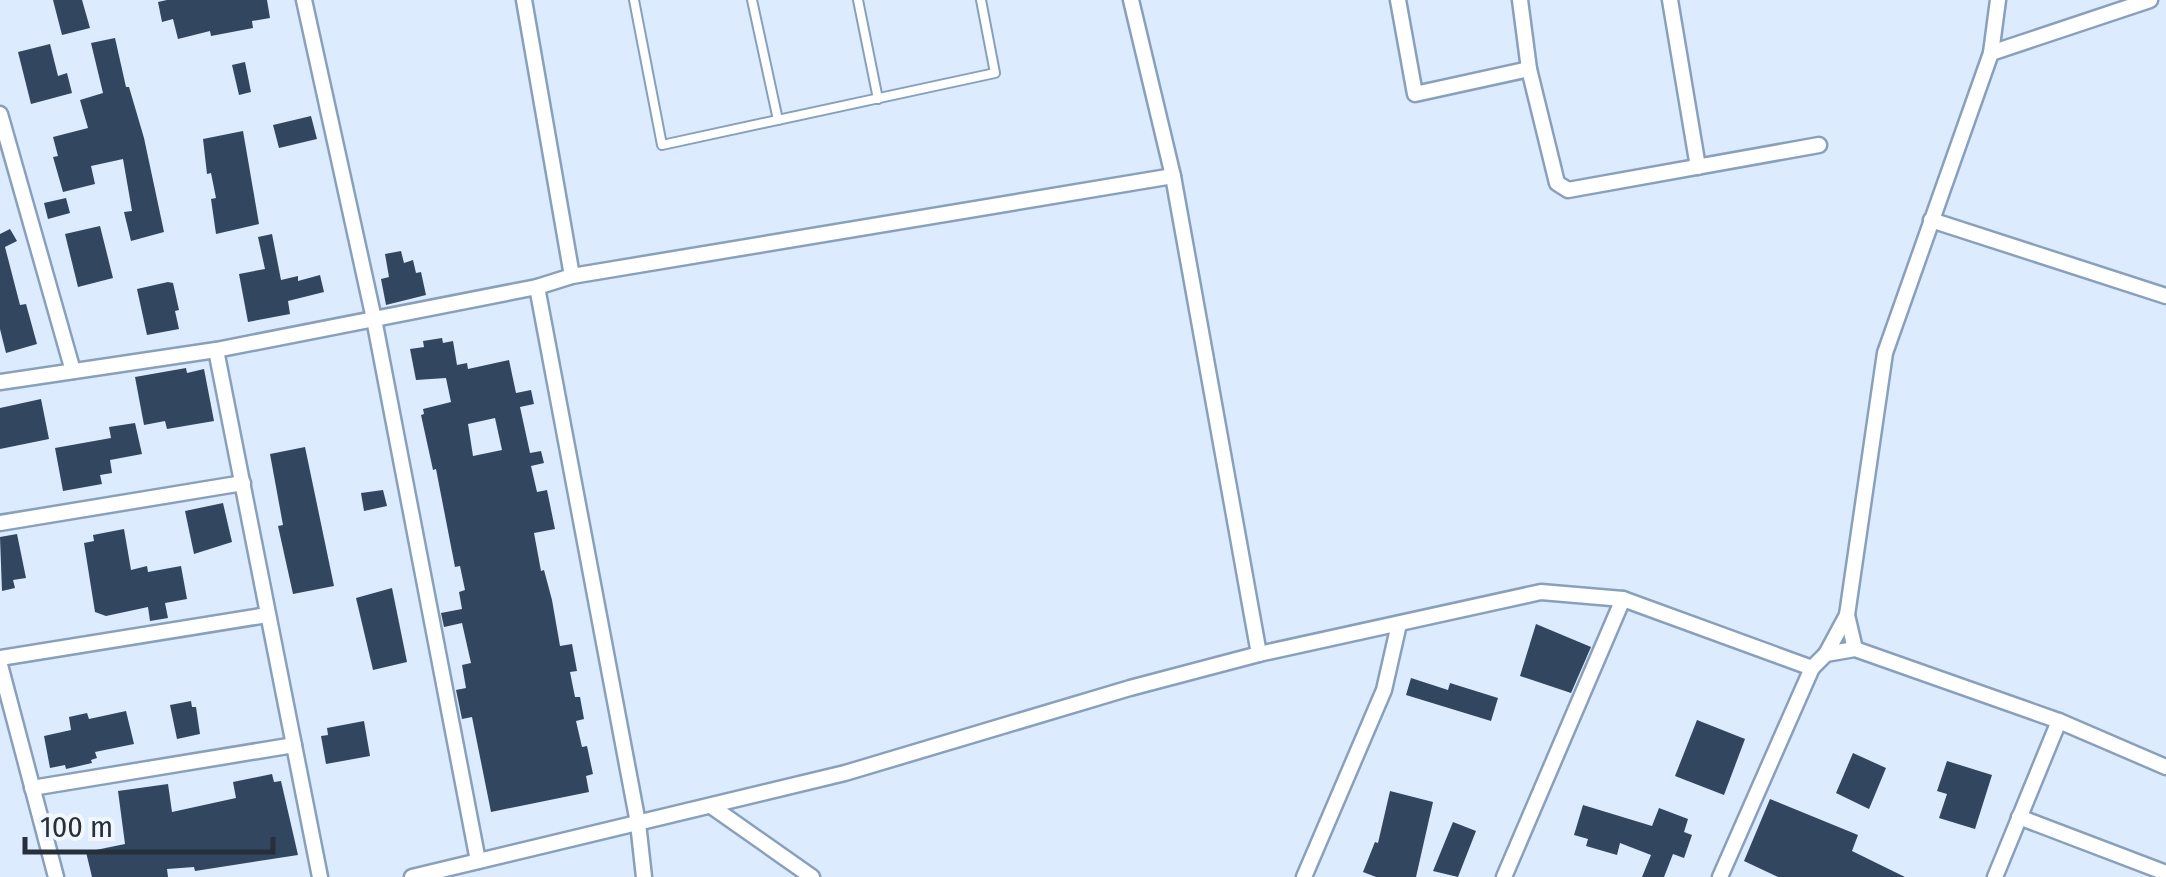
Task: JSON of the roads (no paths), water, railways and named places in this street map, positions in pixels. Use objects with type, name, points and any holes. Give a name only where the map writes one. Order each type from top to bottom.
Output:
[{"type":"street","points":[[304,0],[374,319],[478,861]]},
{"type":"street","points":[[524,0],[572,276]]},
{"type":"street","points":[[1131,0],[1173,176],[1259,654]]},
{"type":"street","points":[[1398,0],[1414,94],[1529,69]]},
{"type":"street","points":[[1520,0],[1529,69],[1557,182],[1568,190],[1819,145]]},
{"type":"street","points":[[1670,0],[1698,168]]},
{"type":"street","points":[[1720,877],[1812,668],[1826,654],[1847,615],[1885,354],[1991,53],[1998,0]]},
{"type":"street","points":[[1991,53],[2150,0]]},
{"type":"street","points":[[0,114],[73,371]]},
{"type":"street","points":[[0,382],[216,350],[536,287],[572,276],[1173,176]]},
{"type":"street","points":[[1931,220],[2166,296]]},
{"type":"street","points":[[536,287],[638,822],[644,877]]},
{"type":"street","points":[[216,350],[320,877]]},
{"type":"street","points":[[0,523],[243,483]]},
{"type":"street","points":[[412,877],[845,773],[1259,654],[1541,592],[1623,599],[1812,668]]},
{"type":"street","points":[[1504,877],[1623,599]]},
{"type":"street","points":[[56,877],[0,661],[268,615]]},
{"type":"street","points":[[1847,615],[1856,649]]},
{"type":"street","points":[[1304,877],[1384,690],[1400,624]]},
{"type":"street","points":[[1826,654],[1856,649],[2059,720],[2166,767]]},
{"type":"street","points":[[1995,877],[2059,720]]},
{"type":"street","points":[[32,788],[294,744]]},
{"type":"street","points":[[711,806],[812,877]]},
{"type":"street","points":[[2019,817],[2166,873]]},
{"type":"lane","points":[[634,0],[662,145],[995,73],[982,0]]},
{"type":"lane","points":[[752,0],[778,120]]},
{"type":"lane","points":[[858,0],[878,99]]}]
